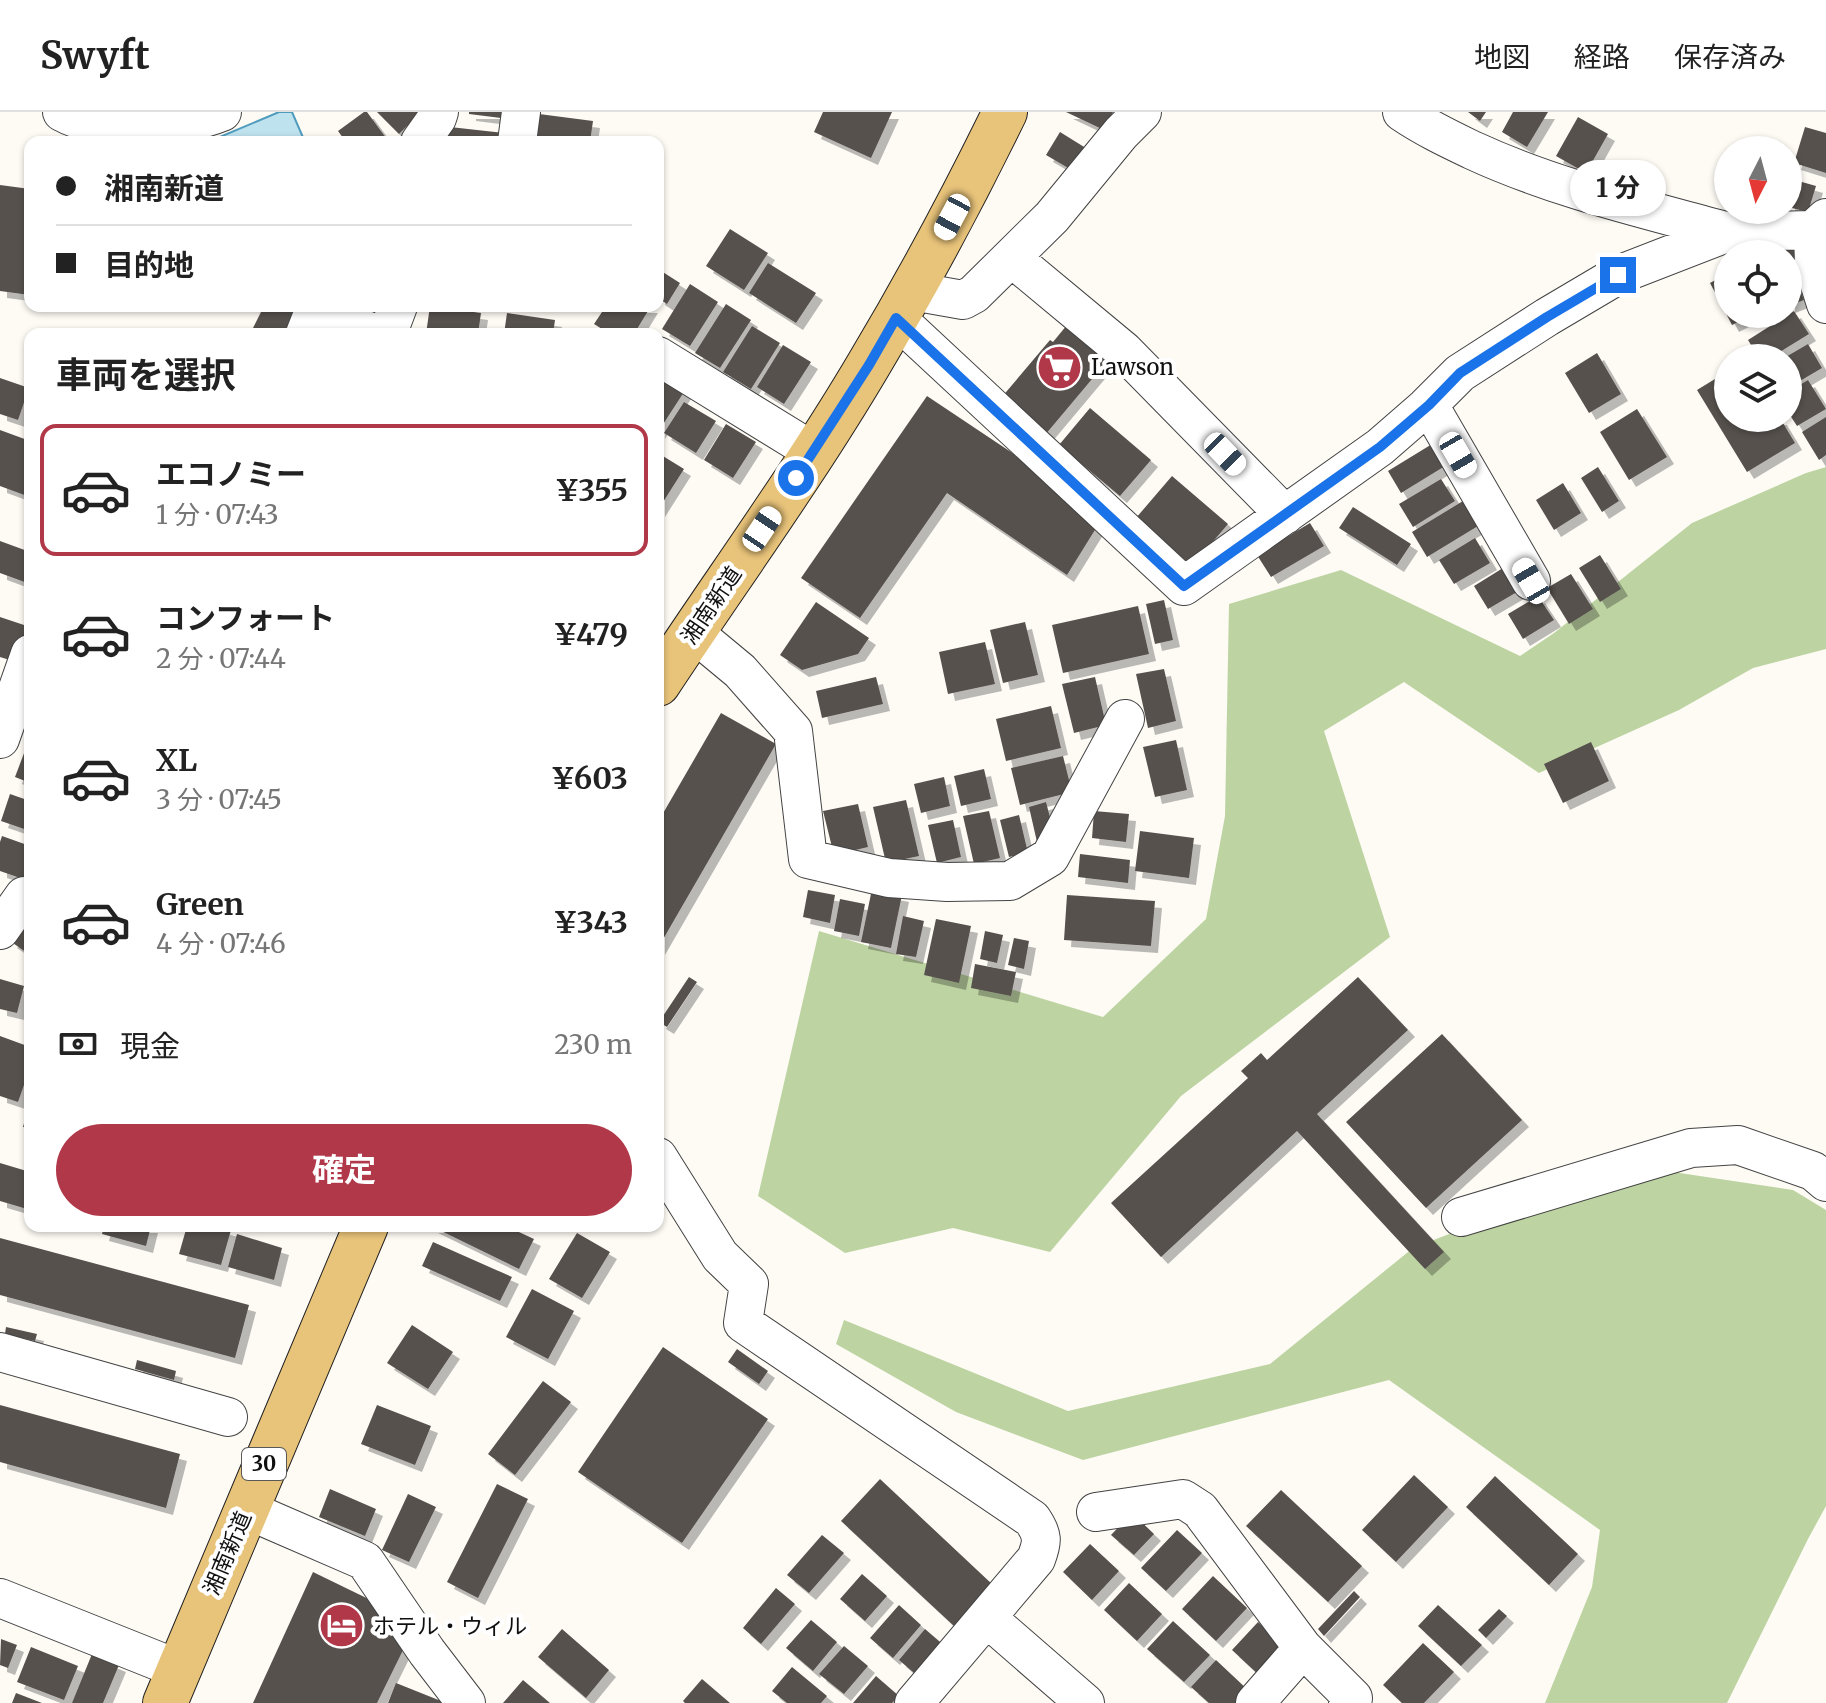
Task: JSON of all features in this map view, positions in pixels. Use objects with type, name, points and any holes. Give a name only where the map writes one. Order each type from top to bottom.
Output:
[{"type":"main road","name":"湘南新道","points":[[664,675],[869,365],[965,193],[1005,112]]},
{"type":"main road","name":"湘南新道","points":[[172,1686],[363,1232]]},
{"type":"street","points":[[62,112],[107,125],[146,126],[178,124],[222,112]]},
{"type":"street","points":[[424,136],[439,112]]},
{"type":"street","points":[[518,136],[521,112]]},
{"type":"street","points":[[904,304],[963,300],[974,294],[1052,217],[1142,112]]},
{"type":"street","points":[[1402,112],[1426,128],[1508,167],[1571,189],[1729,232]]},
{"type":"street","points":[[904,304],[1184,586],[1380,447],[1429,405],[1460,373],[1618,275],[1729,232],[1819,224],[1814,266],[1826,304]]},
{"type":"street","points":[[1012,258],[1124,351],[1285,515]]},
{"type":"street","points":[[317,312],[361,328]]},
{"type":"street","points":[[664,360],[814,452]]},
{"type":"street","points":[[1429,405],[1531,581]]},
{"type":"street","points":[[693,632],[740,671],[793,731],[808,859],[889,878],[947,882],[1010,881],[1050,857],[1125,719]]},
{"type":"street","points":[[0,739],[24,671]]},
{"type":"street","points":[[0,930],[18,894]]},
{"type":"street","points":[[1461,1217],[1691,1148],[1738,1145],[1813,1171],[1826,1182]]},
{"type":"street","points":[[664,1167],[720,1256],[749,1284],[743,1323],[1032,1519],[1040,1531],[1041,1545],[1036,1559],[914,1703]]},
{"type":"street","points":[[0,1352],[228,1417]]},
{"type":"street","points":[[1096,1512],[1183,1499],[1200,1510],[1303,1648],[1353,1698],[1348,1703]]},
{"type":"street","points":[[245,1509],[365,1561],[466,1703]]},
{"type":"street","points":[[0,1598],[172,1686]]},
{"type":"street","points":[[987,1618],[1085,1703]]},
{"type":"street","points":[[1255,1703],[1303,1648]]},
{"type":"green space","points":[[1826,467],[1826,649],[1753,668],[1679,710],[1539,773],[1404,682],[1324,731],[1390,937],[1181,1096],[1050,1252],[953,1228],[845,1253],[758,1196],[819,931],[1103,1017],[1206,919],[1225,816],[1229,604],[1341,570],[1520,656],[1554,633],[1692,523]]},
{"type":"green space","points":[[1653,1169],[1793,1190],[1826,1210],[1826,1506],[1727,1703],[1545,1703],[1592,1587],[1600,1530],[1389,1380],[1083,1460],[956,1412],[836,1344],[844,1320],[1068,1411],[1270,1364],[1413,1248],[1503,1213]]},
{"type":"water","points":[[279,112],[292,112],[302,136],[222,136]]},
{"type":"building","points":[[367,112],[385,136],[342,136],[338,131]]},
{"type":"building","points":[[377,112],[421,112],[399,134]]},
{"type":"building","points":[[469,112],[510,112],[509,119]]},
{"type":"building","points":[[823,112],[892,112],[871,158],[814,132]]},
{"type":"building","points":[[1066,112],[1113,112],[1104,130]]},
{"type":"building","points":[[1468,112],[1486,112],[1480,121]]},
{"type":"building","points":[[1513,112],[1548,112],[1527,147],[1502,132]]},
{"type":"building","points":[[539,114],[593,121],[591,136],[537,136]]},
{"type":"building","points":[[1578,117],[1608,134],[1586,173],[1556,156]]},
{"type":"building","points":[[450,127],[504,133],[504,136],[449,136]]},
{"type":"building","points":[[1805,127],[1826,133],[1826,173],[1802,166]]},
{"type":"building","points":[[1060,132],[1089,150],[1075,172],[1046,155]]},
{"type":"building","points":[[1802,182],[1816,186],[1808,212],[1802,210]]},
{"type":"building","points":[[0,185],[24,188],[24,294],[0,291]]},
{"type":"building","points":[[730,229],[768,253],[744,290],[706,266]]},
{"type":"building","points":[[768,263],[816,293],[796,323],[749,293]]},
{"type":"building","points":[[664,273],[680,283],[667,304],[664,302]]},
{"type":"building","points":[[690,284],[718,302],[690,346],[663,328]]},
{"type":"building","points":[[726,304],[751,320],[720,368],[695,353]]},
{"type":"building","points":[[261,312],[294,312],[286,328],[253,328]]},
{"type":"building","points":[[429,312],[481,313],[479,328],[427,328]]},
{"type":"building","points":[[602,312],[647,312],[638,328],[600,328],[594,324]]},
{"type":"building","points":[[507,313],[555,320],[554,328],[505,328]]},
{"type":"building","points":[[1802,323],[1809,334],[1793,344],[1750,344],[1748,340],[1767,328],[1802,328]]},
{"type":"building","points":[[1067,325],[1108,360],[1045,435],[1001,398],[1050,340],[1053,342]]},
{"type":"building","points":[[752,326],[780,343],[751,389],[723,372]]},
{"type":"building","points":[[1808,344],[1822,368],[1802,380],[1802,348]]},
{"type":"building","points":[[783,345],[811,362],[784,404],[757,387]]},
{"type":"building","points":[[1597,353],[1621,394],[1589,413],[1565,373]]},
{"type":"building","points":[[0,378],[24,386],[24,403],[18,420],[0,414]]},
{"type":"building","points":[[664,379],[684,392],[664,423]]},
{"type":"building","points":[[1714,380],[1714,418],[1697,390]]},
{"type":"building","points":[[1808,380],[1826,409],[1802,423],[1802,384]]},
{"type":"building","points":[[927,396],[1041,472],[1098,525],[1067,575],[947,493],[860,618],[801,578]]},
{"type":"building","points":[[684,402],[716,421],[696,453],[664,433]]},
{"type":"building","points":[[1090,408],[1151,460],[1120,496],[1059,445]]},
{"type":"building","points":[[1637,409],[1667,457],[1629,480],[1600,432]]},
{"type":"building","points":[[1826,417],[1826,455],[1819,460],[1802,432]]},
{"type":"building","points":[[726,424],[756,442],[733,478],[704,460]]},
{"type":"building","points":[[0,430],[24,439],[24,495],[0,486]]},
{"type":"building","points":[[1723,432],[1788,432],[1795,443],[1747,472]]},
{"type":"building","points":[[1437,441],[1450,463],[1401,493],[1388,471]]},
{"type":"building","points":[[664,457],[684,469],[664,501]]},
{"type":"building","points":[[1598,467],[1619,501],[1602,512],[1581,478]]},
{"type":"building","points":[[1172,476],[1228,524],[1192,566],[1136,518]]},
{"type":"building","points":[[1441,479],[1455,501],[1413,527],[1399,504]]},
{"type":"building","points":[[1563,483],[1581,513],[1554,530],[1536,500]]},
{"type":"building","points":[[1463,501],[1478,526],[1427,557],[1412,532]]},
{"type":"building","points":[[1353,507],[1411,544],[1397,565],[1339,528]]},
{"type":"building","points":[[1310,523],[1324,546],[1271,577],[1257,555]]},
{"type":"building","points":[[1475,538],[1490,563],[1454,584],[1439,560]]},
{"type":"building","points":[[0,541],[24,550],[24,582],[0,573]]},
{"type":"building","points":[[1600,555],[1621,589],[1600,602],[1579,568]]},
{"type":"building","points":[[1503,568],[1517,592],[1488,609],[1474,586]]},
{"type":"building","points":[[1571,574],[1593,609],[1569,624],[1547,588]]},
{"type":"building","points":[[1538,596],[1554,620],[1523,639],[1508,614]]},
{"type":"building","points":[[1164,600],[1173,640],[1155,644],[1146,604]]},
{"type":"building","points":[[816,602],[869,638],[858,654],[802,670],[780,655]]},
{"type":"building","points":[[1138,606],[1149,654],[1063,673],[1052,625]]},
{"type":"building","points":[[0,617],[24,625],[24,647],[19,663],[0,657]]},
{"type":"building","points":[[1025,622],[1038,675],[1003,683],[990,630]]},
{"type":"building","points":[[985,642],[995,684],[948,694],[939,652]]},
{"type":"building","points":[[1164,669],[1176,721],[1148,728],[1136,674]]},
{"type":"building","points":[[876,677],[883,704],[822,718],[816,691]]},
{"type":"building","points":[[1095,677],[1106,725],[1074,733],[1062,684]]},
{"type":"building","points":[[1051,706],[1061,748],[1006,761],[996,719]]},
{"type":"building","points":[[721,713],[776,744],[664,938],[664,812]]},
{"type":"building","points":[[1176,740],[1187,790],[1155,797],[1143,747]]},
{"type":"building","points":[[1591,742],[1609,781],[1563,803],[1544,764]]},
{"type":"building","points":[[24,753],[24,781],[15,777]]},
{"type":"building","points":[[1063,756],[1072,792],[1020,805],[1011,768]]},
{"type":"building","points":[[984,769],[991,799],[961,806],[954,776]]},
{"type":"building","points":[[944,777],[950,806],[921,813],[914,784]]},
{"type":"building","points":[[10,794],[24,799],[24,829],[1,821]]},
{"type":"building","points":[[906,800],[919,856],[886,863],[873,807]]},
{"type":"building","points":[[1046,802],[1055,837],[1037,842],[1029,807]]},
{"type":"building","points":[[858,804],[868,847],[834,855],[823,811]]},
{"type":"building","points":[[989,811],[1000,858],[974,864],[963,816]]},
{"type":"building","points":[[1094,811],[1129,814],[1126,842],[1092,838]]},
{"type":"building","points":[[1019,815],[1028,853],[1009,857],[1000,820]]},
{"type":"building","points":[[953,820],[961,857],[937,863],[928,825]]},
{"type":"building","points":[[1140,831],[1194,838],[1189,878],[1135,871]]},
{"type":"building","points":[[2,836],[24,844],[24,879],[0,871]]},
{"type":"building","points":[[1080,854],[1130,860],[1128,883],[1078,877]]},
{"type":"building","points":[[872,889],[902,895],[891,948],[861,942]]},
{"type":"building","points":[[808,890],[835,895],[830,923],[803,917]]},
{"type":"building","points":[[1067,895],[1155,901],[1151,946],[1064,940]]},
{"type":"building","points":[[840,899],[865,904],[859,936],[834,931]]},
{"type":"building","points":[[903,916],[924,921],[916,957],[896,954]]},
{"type":"building","points":[[936,919],[971,926],[959,983],[924,975]]},
{"type":"building","points":[[24,926],[24,951],[10,941]]},
{"type":"building","points":[[985,931],[1003,935],[997,963],[980,959]]},
{"type":"building","points":[[1014,938],[1029,941],[1024,969],[1008,965]]},
{"type":"building","points":[[975,964],[1016,972],[1011,996],[971,988]]},
{"type":"building","points":[[689,977],[697,982],[667,1027],[664,1025],[664,1014]]},
{"type":"building","points":[[1358,977],[1408,1030],[1317,1114],[1444,1252],[1425,1269],[1297,1131],[1161,1257],[1111,1203],[1248,1078],[1241,1071],[1261,1053],[1267,1060]]},
{"type":"building","points":[[0,979],[24,986],[17,1013],[0,1009]]},
{"type":"building","points":[[1442,1034],[1522,1120],[1426,1208],[1346,1122]]},
{"type":"building","points":[[0,1036],[24,1045],[24,1085],[18,1102],[0,1096]]},
{"type":"building","points":[[0,1163],[24,1170],[24,1208],[0,1201]]},
{"type":"building","points":[[102,1232],[150,1232],[146,1246]]},
{"type":"building","points":[[185,1232],[230,1232],[221,1265],[179,1254]]},
{"type":"building","points":[[443,1232],[519,1232],[534,1239],[519,1269]]},
{"type":"building","points":[[577,1233],[610,1252],[582,1298],[549,1279]]},
{"type":"building","points":[[237,1234],[282,1248],[274,1280],[228,1267]]},
{"type":"building","points":[[0,1238],[249,1305],[235,1358],[0,1295]]},
{"type":"building","points":[[433,1242],[512,1277],[500,1301],[422,1266]]},
{"type":"building","points":[[532,1289],[574,1311],[548,1359],[506,1337]]},
{"type":"building","points":[[412,1325],[453,1352],[428,1389],[387,1363]]},
{"type":"building","points":[[6,1327],[37,1334],[35,1341],[5,1334]]},
{"type":"building","points":[[663,1347],[768,1419],[682,1543],[578,1472]]},
{"type":"building","points":[[737,1349],[768,1371],[759,1384],[728,1362]]},
{"type":"building","points":[[137,1360],[176,1371],[174,1380],[135,1369]]},
{"type":"building","points":[[543,1381],[571,1402],[515,1475],[488,1454]]},
{"type":"building","points":[[0,1405],[180,1454],[166,1508],[0,1462]]},
{"type":"building","points":[[377,1405],[431,1426],[415,1465],[361,1444]]},
{"type":"building","points":[[1414,1475],[1448,1507],[1396,1562],[1362,1530]]},
{"type":"building","points":[[1495,1476],[1578,1554],[1549,1585],[1466,1507]]},
{"type":"building","points":[[880,1479],[993,1585],[954,1626],[841,1521]]},
{"type":"building","points":[[497,1484],[528,1499],[478,1598],[447,1582]]},
{"type":"building","points":[[330,1489],[376,1509],[365,1536],[319,1517]]},
{"type":"building","points":[[1281,1490],[1362,1566],[1328,1602],[1246,1526]]},
{"type":"building","points":[[408,1494],[436,1507],[409,1562],[382,1550]]},
{"type":"building","points":[[1132,1513],[1154,1534],[1134,1555],[1111,1535]]},
{"type":"building","points":[[1177,1530],[1202,1553],[1166,1591],[1141,1568]]},
{"type":"building","points":[[822,1535],[844,1553],[809,1593],[787,1575]]},
{"type":"building","points":[[1090,1544],[1119,1571],[1092,1600],[1063,1572]]},
{"type":"building","name":"ホテル・ウィル","points":[[313,1572],[387,1608],[406,1644],[377,1703],[253,1703]]},
{"type":"building","points":[[862,1574],[887,1596],[865,1621],[840,1599]]},
{"type":"building","points":[[1213,1576],[1247,1608],[1216,1641],[1182,1609]]},
{"type":"building","points":[[1129,1583],[1162,1614],[1137,1641],[1104,1610]]},
{"type":"building","points":[[776,1588],[795,1604],[761,1644],[743,1628]]},
{"type":"building","points":[[1354,1591],[1360,1597],[1324,1636],[1318,1629]]},
{"type":"building","points":[[899,1605],[921,1625],[893,1658],[870,1638]]},
{"type":"building","points":[[1438,1605],[1482,1645],[1461,1666],[1418,1626]]},
{"type":"building","points":[[1499,1609],[1507,1616],[1486,1638],[1478,1630]]},
{"type":"building","points":[[811,1620],[837,1642],[813,1671],[786,1648]]},
{"type":"building","points":[[1173,1621],[1210,1655],[1184,1682],[1147,1649]]},
{"type":"building","points":[[1258,1622],[1286,1648],[1260,1676],[1232,1650]]},
{"type":"building","points":[[562,1629],[609,1670],[586,1698],[538,1657]]},
{"type":"building","points":[[925,1629],[946,1647],[920,1678],[899,1660]]},
{"type":"building","points":[[1,1639],[17,1645],[8,1668],[0,1665]]},
{"type":"building","points":[[1423,1643],[1454,1672],[1424,1703],[1402,1703],[1383,1685]]},
{"type":"building","points":[[844,1646],[868,1666],[844,1694],[819,1674]]},
{"type":"building","points":[[31,1647],[78,1666],[64,1700],[17,1682]]},
{"type":"building","points":[[92,1654],[119,1665],[103,1703],[72,1703]]},
{"type":"building","points":[[1216,1660],[1249,1691],[1237,1703],[1209,1703],[1191,1687]]},
{"type":"building","points":[[792,1667],[827,1696],[821,1703],[787,1703],[772,1691]]},
{"type":"building","points":[[876,1676],[899,1696],[892,1703],[853,1703]]},
{"type":"building","points":[[702,1679],[730,1703],[685,1703],[683,1701]]},
{"type":"building","points":[[523,1680],[550,1703],[503,1703]]},
{"type":"building","points":[[396,1683],[446,1703],[388,1703]]},
{"type":"building","points":[[16,1693],[42,1703],[12,1703]]},
{"type":"place","name":"Lawson","points":[[1060,367]]},
{"type":"place","name":"ホテル・ウィル","points":[[342,1626]]},
{"type":"route","points":[[796,478],[896,318],[1184,586],[1380,447],[1429,405],[1460,373],[1618,275]]}]
